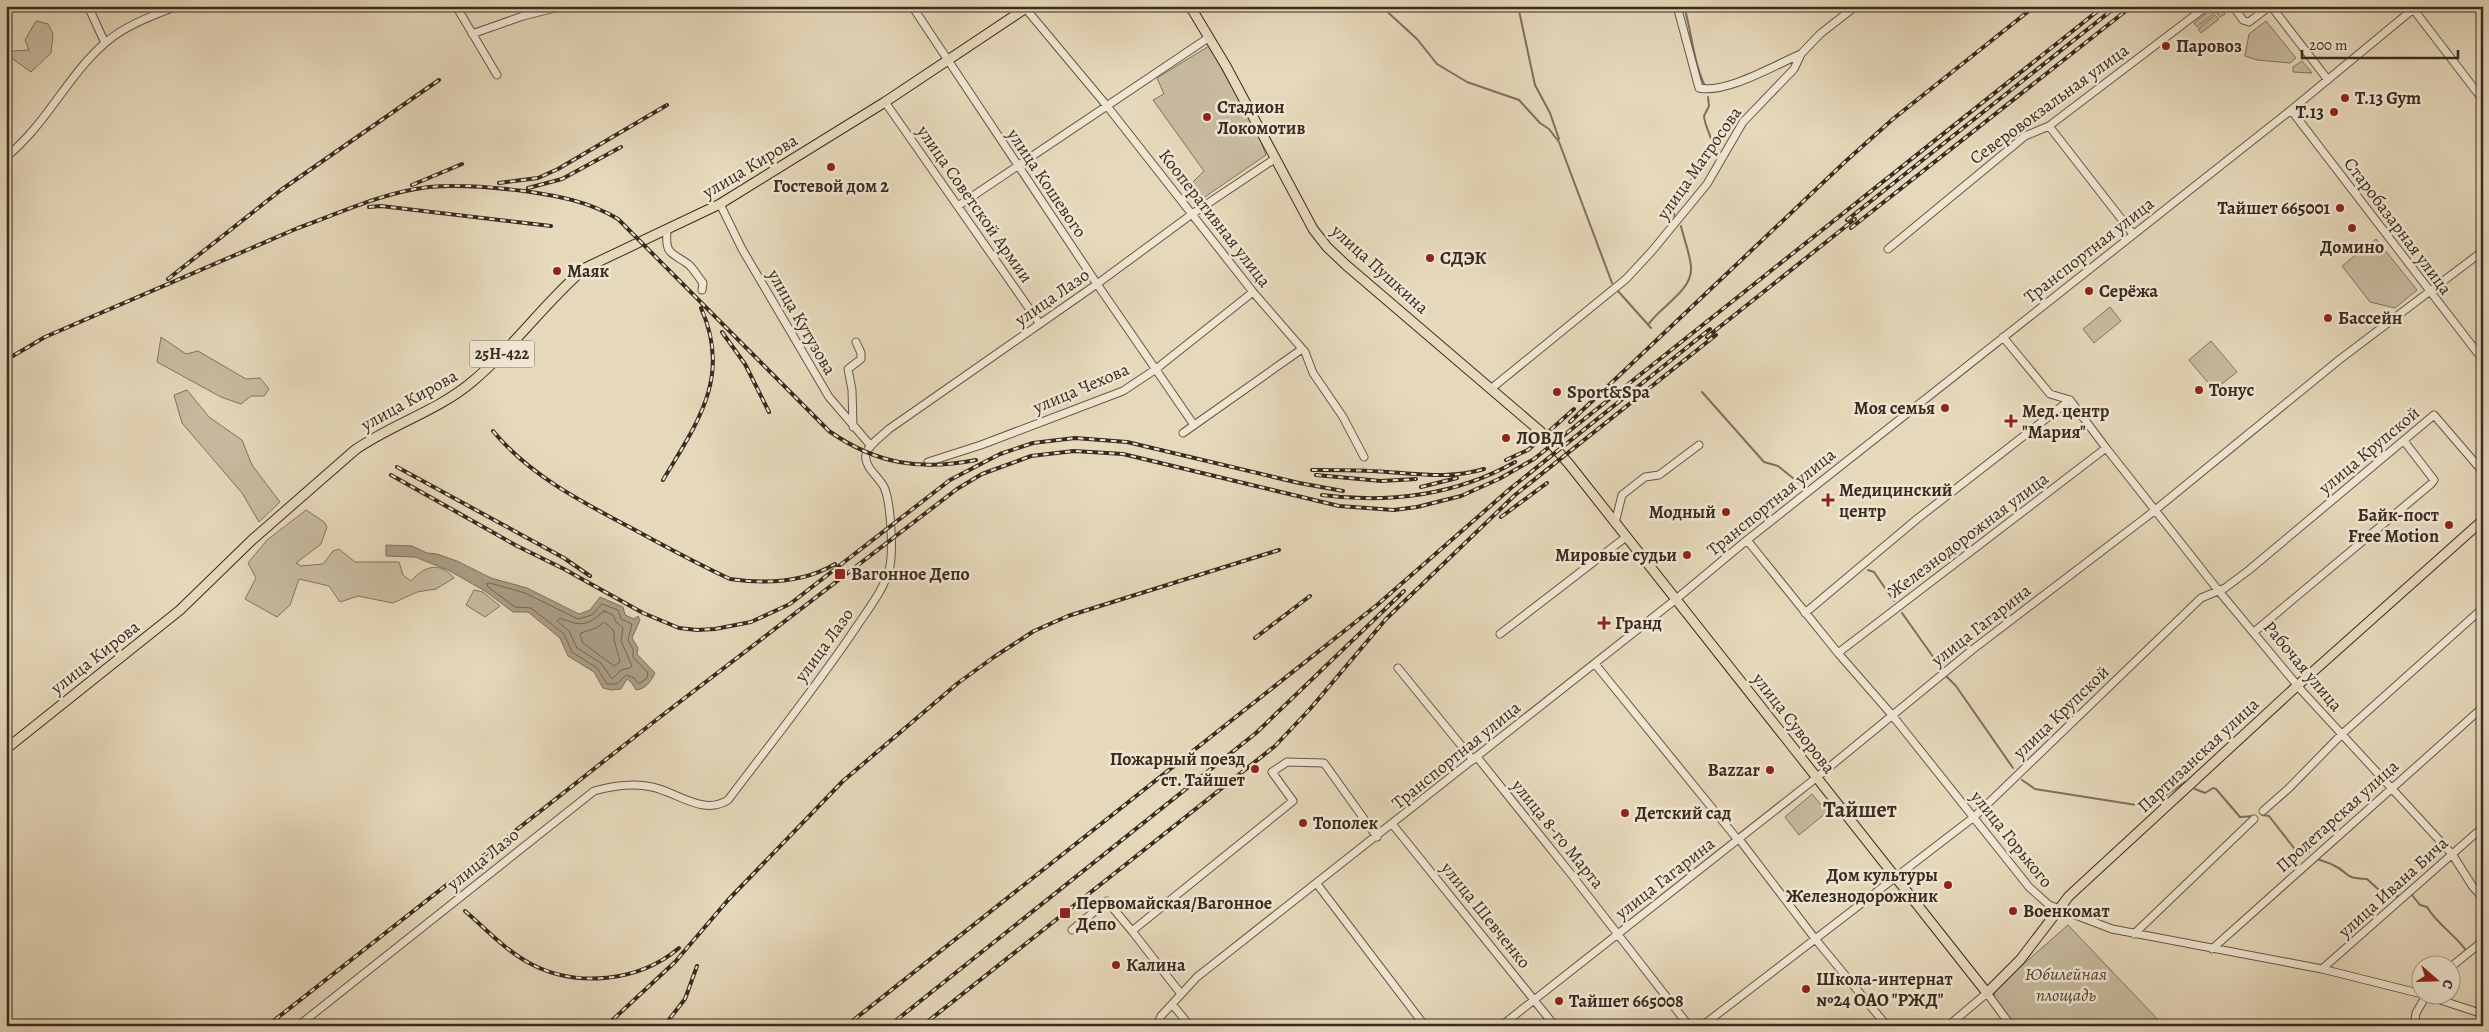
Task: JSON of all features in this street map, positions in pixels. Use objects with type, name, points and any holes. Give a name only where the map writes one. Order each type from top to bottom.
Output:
[{"type":"main road","name":"улица Пушкина","points":[[1190,6],[1276,158],[1313,229],[1327,247],[1540,431],[1569,464]]},
{"type":"main road","name":"улица Кирова","points":[[6,749],[180,610],[252,540],[355,450],[442,403],[473,381],[512,345],[570,280],[585,268],[601,258],[667,230],[720,204],[886,102],[1028,7]]},
{"type":"main road","name":"улица Суворова","points":[[1569,464],[1986,993]]},
{"type":"main road","name":"Партизанская улица","points":[[1986,993],[2020,960],[2069,896],[2483,520]]},
{"type":"street","points":[[88,6],[105,43]]},
{"type":"street","points":[[6,157],[23,141],[75,76],[105,43],[126,28],[177,6]]},
{"type":"street","points":[[456,6],[497,75]]},
{"type":"street","points":[[472,34],[523,16],[563,6]]},
{"type":"street","name":"улица Кошевого","points":[[912,6],[1097,284],[1194,425]]},
{"type":"street","points":[[1677,6],[1698,88],[1709,90],[1739,81],[1801,54]]},
{"type":"street","name":"улица Матросова","points":[[1492,388],[1626,278],[1652,251],[1707,184],[1743,122],[1794,69],[1801,54],[1820,34],[1856,6]]},
{"type":"street","name":"Северовокзальная улица","points":[[1888,249],[2025,136],[2048,126],[2207,6]]},
{"type":"street","points":[[2233,6],[2243,20],[2249,22],[2271,6],[2328,80]]},
{"type":"street","name":"Кооперативная улица","points":[[1028,7],[1253,292],[1302,349],[1313,373],[1343,417],[1364,457]]},
{"type":"street","points":[[2416,8],[2483,100]]},
{"type":"street","name":"Транспортная улица","points":[[1156,1026],[1172,1004],[1197,977],[1595,664],[1746,540],[2291,110],[2416,8]]},
{"type":"street","points":[[958,206],[1208,38]]},
{"type":"street","name":"улица Советской Армии","points":[[886,102],[1040,324]]},
{"type":"street","name":"Старобазарная улица","points":[[2291,110],[2483,360]]},
{"type":"street","points":[[2048,126],[2133,234]]},
{"type":"street","name":"улица Лазо","points":[[298,1026],[594,791],[643,786],[659,789],[706,806],[721,804],[728,800],[841,650],[875,598],[887,575],[891,551],[889,510],[883,485],[867,464],[866,453],[871,446],[889,430],[1097,284],[1192,214],[1276,158]]},
{"type":"street","name":"улица Кутузова","points":[[720,204],[742,249],[815,375],[829,397],[871,446]]},
{"type":"street","points":[[667,230],[666,244],[669,252],[687,263],[695,272],[703,283],[702,290]]},
{"type":"street","name":"улица Гагарина","points":[[1501,1026],[1740,841],[1972,650],[2156,509],[2338,360],[2483,251]]},
{"type":"street","name":"улица Чехова","points":[[928,462],[982,445],[1123,390],[1156,369],[1253,292]]},
{"type":"street","points":[[2003,337],[2050,394],[2070,400],[2106,448]]},
{"type":"street","points":[[853,427],[852,390],[848,369],[861,359],[862,353],[856,342]]},
{"type":"street","points":[[1183,433],[1302,349]]},
{"type":"street","points":[[1805,613],[1917,519],[2070,400]]},
{"type":"street","name":"улица Крупской","points":[[1702,1026],[1974,817],[2202,598],[2249,570],[2434,415],[2483,472]]},
{"type":"street","points":[[2254,632],[2431,484],[2434,480],[2404,440]]},
{"type":"street","points":[[1615,523],[1622,495],[1645,477],[1659,475],[1699,445]]},
{"type":"street","name":"Рабочая улица","points":[[2106,448],[2218,590],[2298,686],[2452,854],[2473,887],[2483,898]]},
{"type":"street","name":"Железнодорожная улица","points":[[1838,653],[2106,448]]},
{"type":"street","points":[[1500,634],[1626,537]]},
{"type":"street","name":"улица Горького","points":[[1746,540],[1838,653],[1892,715],[2038,897],[2058,910],[2112,930],[2322,969],[2412,992]]},
{"type":"street","points":[[2263,811],[2289,788],[2342,734],[2483,608]]},
{"type":"street","points":[[1595,664],[1740,841],[1816,940],[1887,1026]]},
{"type":"street","name":"улица 8-го Марта","points":[[1398,668],[1475,759],[1618,935],[1689,1026]]},
{"type":"street","name":"Пролетарская улица","points":[[2212,949],[2483,708]]},
{"type":"street","points":[[1132,931],[1293,800],[1272,772],[1287,762],[1324,762],[1377,837]]},
{"type":"street","points":[[2134,934],[2254,819]]},
{"type":"street","name":"улица Шевченко","points":[[1393,824],[1554,1026]]},
{"type":"street","name":"улица Ивана Бича","points":[[2322,969],[2483,827]]},
{"type":"street","points":[[1317,884],[1425,1026]]},
{"type":"street","points":[[1072,930],[1107,901],[1181,994]]},
{"type":"street","points":[[2462,958],[2483,941]]},
{"type":"street","name":"Партизанская улица","points":[[1948,1026],[1986,993]]},
{"type":"street","name":"улица Суворова","points":[[1986,993],[2011,1026]]},
{"type":"street","points":[[1172,1004],[1190,1026]]},
{"type":"street","points":[[2414,1026],[2420,1004]]},
{"type":"street","name":"улица Горького","points":[[2452,1004],[2483,1014]]},
{"type":"green space","points":[[2215,6],[2219,6],[2225,14],[2220,17],[2216,12],[2197,27],[2194,23]]},
{"type":"green space","points":[[2215,15],[2219,19],[2201,33],[2198,29]]},
{"type":"green space","points":[[36,21],[48,24],[53,34],[51,53],[31,72],[7,55],[12,51],[29,50],[25,40]]},
{"type":"green space","points":[[2266,21],[2296,58],[2290,63],[2257,60],[2245,56],[2249,34]]},
{"type":"green space","name":"Стадион Локомотив","points":[[1209,46],[1258,134],[1266,155],[1196,203],[1186,189],[1204,171],[1153,100],[1164,94],[1157,78]]},
{"type":"green space","points":[[2302,61],[2312,73],[2293,72],[2293,67]]},
{"type":"green space","points":[[2376,239],[2417,290],[2395,308],[2370,302],[2342,266]]},
{"type":"green space","points":[[2110,307],[2121,321],[2094,343],[2083,329]]},
{"type":"green space","points":[[161,337],[186,354],[198,351],[246,379],[260,378],[269,389],[264,396],[251,396],[241,404],[221,397],[157,362]]},
{"type":"green space","points":[[2211,341],[2237,372],[2214,390],[2189,360]]},
{"type":"green space","points":[[187,390],[209,417],[242,440],[252,465],[280,502],[259,522],[242,493],[182,423],[174,395]]},
{"type":"green space","points":[[306,510],[324,522],[327,527],[321,544],[296,563],[301,566],[323,564],[333,551],[339,549],[355,562],[399,562],[403,575],[411,581],[422,572],[432,568],[443,569],[454,578],[436,589],[417,592],[393,603],[358,596],[340,602],[329,586],[299,579],[290,605],[277,617],[245,599],[256,578],[248,563],[267,540]]},
{"type":"green space","points":[[474,590],[483,592],[500,606],[485,617],[466,605]]},
{"type":"green space","points":[[1812,794],[1827,812],[1799,835],[1785,817]]},
{"type":"green space","name":"Юбилейная площадь","points":[[2068,925],[2164,1026],[2015,1026],[1995,1000],[1994,990]]},
{"type":"water","points":[[386,545],[412,546],[427,553],[437,554],[457,561],[491,578],[527,588],[579,614],[590,610],[600,597],[623,607],[625,615],[634,619],[638,616],[640,620],[632,638],[638,648],[637,654],[655,673],[648,684],[640,689],[636,690],[627,679],[621,689],[611,690],[603,688],[594,672],[568,656],[560,638],[528,612],[513,612],[485,591],[448,570],[415,557],[386,556]]},
{"type":"waterway","points":[[1381,6],[1417,39],[1437,64],[1467,82],[1519,100],[1540,123],[1549,129],[1559,142],[1612,283]]},
{"type":"waterway","points":[[1518,6],[1535,85],[1550,113],[1559,139]]},
{"type":"waterway","points":[[1684,6],[1695,57],[1705,86]]},
{"type":"waterway","points":[[1675,218],[1674,209],[1680,192],[1707,163],[1711,155],[1712,145],[1704,116],[1709,106],[1708,97]]},
{"type":"waterway","points":[[1648,325],[1681,291],[1687,284],[1690,276],[1691,267],[1681,226]]},
{"type":"waterway","points":[[1618,291],[1651,328]]},
{"type":"waterway","points":[[1702,392],[1764,462],[1778,466],[1799,483]]},
{"type":"waterway","points":[[1868,570],[1874,572],[1894,601]]},
{"type":"waterway","points":[[1902,613],[1941,668]]},
{"type":"waterway","points":[[1946,676],[1956,686],[2013,768]]},
{"type":"waterway","points":[[2022,780],[2035,789],[2149,807],[2185,782]]},
{"type":"waterway","points":[[2195,789],[2205,793],[2213,788],[2216,789],[2240,817],[2255,816]]},
{"type":"waterway","points":[[2262,815],[2269,816],[2297,852],[2309,852]]},
{"type":"waterway","points":[[2317,859],[2339,868],[2353,878],[2367,879],[2379,890],[2400,897]]},
{"type":"waterway","points":[[2412,895],[2420,905],[2427,907],[2465,949]]},
{"type":"waterway","points":[[2483,964],[2478,962],[2483,965]]},
{"type":"railway","points":[[1570,422],[1847,160],[1893,119],[2035,6]]},
{"type":"railway","points":[[267,1026],[660,717],[957,489],[982,474],[1031,456],[1074,451],[1123,454],[1339,506],[1394,510],[1417,507],[1461,496],[1499,479],[1534,459],[2104,6]]},
{"type":"railway","points":[[1847,220],[2117,6]]},
{"type":"railway","points":[[1851,228],[2132,6]]},
{"type":"railway","points":[[168,279],[281,190],[439,80]]},
{"type":"railway","points":[[499,183],[538,178],[558,169],[667,105]]},
{"type":"railway","points":[[528,188],[562,179],[621,147]]},
{"type":"railway","points":[[412,185],[462,164]]},
{"type":"railway","points":[[6,360],[45,337],[298,228],[362,204],[395,193],[429,187],[465,186],[500,188],[561,197],[595,208],[618,219],[829,431],[847,442],[881,458],[899,462],[936,465],[976,460]]},
{"type":"railway","points":[[369,207],[381,206],[551,226]]},
{"type":"railway","points":[[1707,337],[1855,219]]},
{"type":"railway","points":[[663,480],[698,419],[712,378],[713,356],[710,333],[701,308]]},
{"type":"railway","points":[[846,1026],[1377,605],[1511,488],[1710,329]]},
{"type":"railway","points":[[722,332],[745,364],[769,412]]},
{"type":"railway","points":[[922,1026],[1275,746],[1310,709],[1386,619],[1515,495],[1716,335]]},
{"type":"railway","points":[[1506,460],[1528,450],[1574,409]]},
{"type":"railway","points":[[493,431],[524,462],[577,499],[730,579],[784,580],[810,575],[835,564]]},
{"type":"railway","points":[[391,475],[517,546],[564,569],[643,613],[679,628],[697,630],[715,629],[751,622],[790,604],[950,480],[1000,454],[1033,443],[1075,438],[1127,442],[1299,483],[1343,491]]},
{"type":"railway","points":[[1322,495],[1372,498],[1422,494],[1470,482],[1515,462]]},
{"type":"railway","points":[[397,467],[564,558],[590,576]]},
{"type":"railway","points":[[1312,470],[1448,475],[1484,469]]},
{"type":"railway","points":[[1316,475],[1381,481],[1416,479]]},
{"type":"railway","points":[[1421,487],[1457,478]]},
{"type":"railway","points":[[1501,517],[1547,483]]},
{"type":"railway","points":[[606,1026],[675,962],[728,900],[843,781],[958,683],[994,657],[1034,631],[1068,616],[1279,550]]},
{"type":"railway","points":[[889,1026],[1256,733],[1404,591]]},
{"type":"railway","points":[[1255,638],[1310,596]]},
{"type":"railway","points":[[465,911],[522,959],[549,972],[568,976],[607,978],[627,974],[645,968],[679,948]]},
{"type":"railway","points":[[664,1026],[685,999],[697,966]]},
{"type":"place","name":"Паровоз","points":[[2166,46]]},
{"type":"place","name":"T.13 Gym","points":[[2345,98]]},
{"type":"place","name":"T.13","points":[[2334,112]]},
{"type":"place","name":"Стадион Локомотив","points":[[1207,117]]},
{"type":"place","name":"Гостевой дом 2","points":[[831,167]]},
{"type":"place","name":"Тайшет 665001","points":[[2340,208]]},
{"type":"place","name":"Домино","points":[[2352,228]]},
{"type":"place","name":"СДЭК","points":[[1430,258]]},
{"type":"place","name":"Маяк","points":[[557,271]]},
{"type":"place","name":"Серёжа","points":[[2089,291]]},
{"type":"place","name":"Бассейн","points":[[2328,318]]},
{"type":"place","name":"Тонус","points":[[2199,390]]},
{"type":"place","name":"Sport&Spa","points":[[1557,392]]},
{"type":"place","name":"Моя семья","points":[[1945,408]]},
{"type":"place","name":"Мед. центр \"Мария\"","points":[[2011,421]]},
{"type":"place","name":"ЛОВД","points":[[1506,438]]},
{"type":"place","name":"Медицинский центр","points":[[1828,500]]},
{"type":"place","name":"Модный","points":[[1726,512]]},
{"type":"place","name":"Байк-пост Free Motion","points":[[2449,525]]},
{"type":"place","name":"Мировые судьи","points":[[1687,555]]},
{"type":"place","name":"Вагонное Депо","points":[[840,574]]},
{"type":"place","name":"Гранд","points":[[1604,623]]},
{"type":"place","name":"Пожарный поезд ст. Тайшет","points":[[1255,769]]},
{"type":"place","name":"Bazzar","points":[[1770,770]]},
{"type":"place","name":"Детский сад","points":[[1625,813]]},
{"type":"place","name":"Тополек","points":[[1303,823]]},
{"type":"place","name":"Дом культуры Железнодорожник","points":[[1948,885]]},
{"type":"place","name":"Военкомат","points":[[2013,911]]},
{"type":"place","name":"Первомайская/Вагонное Депо","points":[[1065,913]]},
{"type":"place","name":"Калина","points":[[1116,965]]},
{"type":"place","name":"Школа-интернат №24 ОАО \"РЖД\"","points":[[1806,989]]},
{"type":"place","name":"Тайшет 665008","points":[[1559,1001]]},
{"type":"district","name":"Тайшет","points":[[1860,810]]}]
